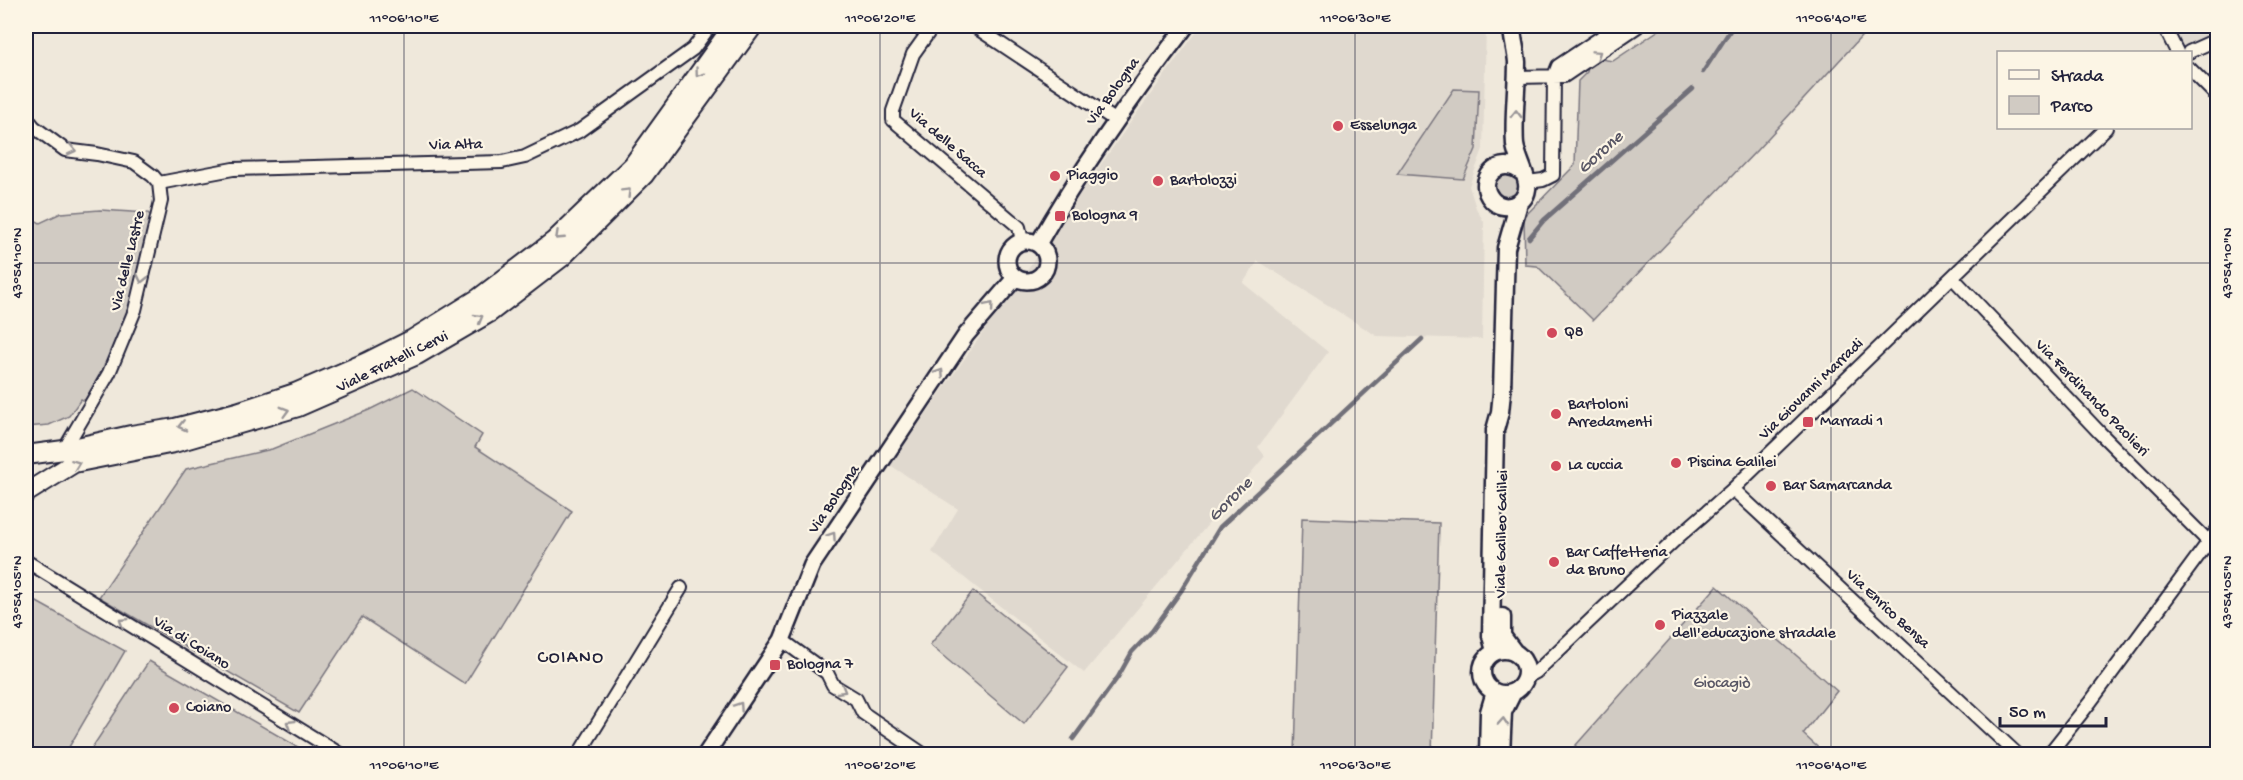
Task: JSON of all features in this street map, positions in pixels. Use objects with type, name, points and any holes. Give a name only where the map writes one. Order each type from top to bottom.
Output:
[{"type":"main road","name":"Viale Fratelli Cervi","points":[[26,455],[64,450],[175,428],[237,412],[295,393],[413,339],[469,304],[554,241],[633,165],[733,26]]},
{"type":"main road","name":"Viale Fratelli Cervi","points":[[26,493],[74,463],[174,443],[298,407],[417,355],[489,313],[562,257],[644,175],[753,26]]},
{"type":"main road","points":[[1512,31],[1516,59],[1515,147],[1525,177]]},
{"type":"main road","points":[[1520,202],[1514,206],[1501,206],[1491,200],[1486,186],[1489,175],[1497,167],[1510,165],[1525,177]]},
{"type":"main road","name":"Viale Galileo Galilei","points":[[1495,651],[1491,636],[1495,430],[1500,412],[1506,248],[1520,202],[1526,194],[1525,177]]},
{"type":"main road","name":"Viale Galileo Galilei","points":[[1500,412],[1504,430],[1502,636],[1525,667]]},
{"type":"main road","points":[[1505,650],[1525,667],[1521,686],[1513,692],[1504,694],[1495,692],[1486,686],[1481,672],[1488,656],[1495,651],[1505,650]]},
{"type":"main road","points":[[1488,754],[1489,712],[1495,692]]},
{"type":"main road","points":[[1501,754],[1503,712],[1513,692]]},
{"type":"street","name":"Via Alta","points":[[159,183],[233,169],[502,162],[525,157],[579,131],[693,49],[710,26]]},
{"type":"street","name":"Via delle Sacca","points":[[933,26],[913,54],[893,111],[893,120],[1018,227],[1022,241]]},
{"type":"street","points":[[974,26],[1115,120]]},
{"type":"street","name":"Via Bologna","points":[[1038,244],[1068,191],[1115,120],[1186,26]]},
{"type":"street","points":[[1525,177],[1543,180],[1553,175],[1554,76],[1558,66],[1618,26]]},
{"type":"street","points":[[1516,77],[1564,76],[1638,26]]},
{"type":"street","points":[[2164,26],[2176,51]]},
{"type":"street","points":[[2191,51],[2217,39]]},
{"type":"street","points":[[2192,71],[2217,97]]},
{"type":"street","points":[[26,117],[34,127],[65,150],[135,162],[159,183]]},
{"type":"street","name":"Via Giovanni Marradi","points":[[1525,667],[1733,489],[2105,129]]},
{"type":"street","name":"Via delle Lastre","points":[[64,450],[109,373],[135,310],[161,201],[159,183]]},
{"type":"street","points":[[1022,241],[1038,244],[1047,259],[1042,276],[1026,282],[1015,278],[1008,269],[1006,258],[1012,247],[1022,241]]},
{"type":"street","name":"Via Ferdinando Paolieri","points":[[1952,277],[2100,433],[2209,542]]},
{"type":"street","name":"Via Bologna","points":[[706,754],[782,640],[812,565],[966,335],[1015,278]]},
{"type":"street","name":"Via Enrico Bensa","points":[[1733,489],[2017,754]]},
{"type":"street","points":[[2049,754],[2091,701],[2217,529]]},
{"type":"street","name":"Via di Coiano","points":[[26,561],[340,754]]},
{"type":"street","points":[[579,754],[681,588]]},
{"type":"street","points":[[782,640],[827,673],[833,685],[856,699],[863,713],[923,754]]},
{"type":"shaded area","points":[[1201,26],[1486,26],[1483,149],[1469,186],[1476,208],[1484,222],[1482,339],[1377,336],[1258,261],[1243,283],[1328,352],[1258,447],[1265,456],[1084,673],[932,552],[958,509],[890,465],[1137,113]]},
{"type":"shaded area","points":[[2169,26],[2217,26],[2217,33],[2181,51]]},
{"type":"green space","points":[[1665,26],[1871,26],[1757,150],[1593,320],[1537,266],[1525,265],[1524,217],[1575,165],[1578,81],[1587,72],[1589,61],[1594,58],[1613,61]]},
{"type":"green space","points":[[1454,89],[1479,90],[1476,149],[1463,179],[1397,174]]},
{"type":"green space","points":[[1506,174],[1515,177],[1518,186],[1515,195],[1506,198],[1497,195],[1494,186],[1497,177]]},
{"type":"green space","points":[[100,210],[148,213],[152,217],[126,319],[104,372],[85,401],[81,399],[69,416],[49,425],[26,427],[26,215],[40,223],[61,213]]},
{"type":"green space","points":[[413,388],[482,435],[475,447],[572,511],[465,684],[362,617],[299,713],[99,597],[186,469],[272,449],[369,410]]},
{"type":"green space","points":[[1302,518],[1439,523],[1432,754],[1295,754]]},
{"type":"green space","name":"Giocagiò","points":[[1717,586],[1837,691],[1803,734],[1825,754],[1568,754]]},
{"type":"green space","points":[[973,591],[1068,667],[1024,724],[930,645]]},
{"type":"green space","points":[[26,596],[125,651],[65,754],[26,754]]},
{"type":"green space","name":"Coiano","points":[[149,661],[310,754],[88,754]]},
{"type":"waterway","name":"Gorone","points":[[1703,72],[1733,26]]},
{"type":"waterway","name":"Gorone","points":[[1529,238],[1544,220],[1693,89]]},
{"type":"waterway","name":"Gorone","points":[[1073,739],[1118,677],[1132,652],[1152,631],[1181,591],[1220,527],[1422,339]]},
{"type":"place","name":"Esselunga","points":[[1338,126]]},
{"type":"place","name":"Piaggio","points":[[1055,176]]},
{"type":"place","name":"Bartolozzi","points":[[1158,181]]},
{"type":"place","name":"Bologna 9","points":[[1060,216]]},
{"type":"place","name":"Q8","points":[[1552,333]]},
{"type":"place","name":"Bartoloni Arredamenti","points":[[1556,414]]},
{"type":"place","name":"Marradi 1","points":[[1808,422]]},
{"type":"place","name":"Piscina Galilei","points":[[1676,463]]},
{"type":"place","name":"La cuccia","points":[[1556,466]]},
{"type":"place","name":"Bar Samarcanda","points":[[1771,486]]},
{"type":"place","name":"Bar Caffetteria da Bruno","points":[[1554,562]]},
{"type":"place","name":"Piazzale dell'educazione stradale","points":[[1660,625]]},
{"type":"place","name":"Bologna 7","points":[[775,665]]},
{"type":"place","name":"Coiano","points":[[174,708]]},
{"type":"district","name":"COIANO","points":[[571,658]]}]
